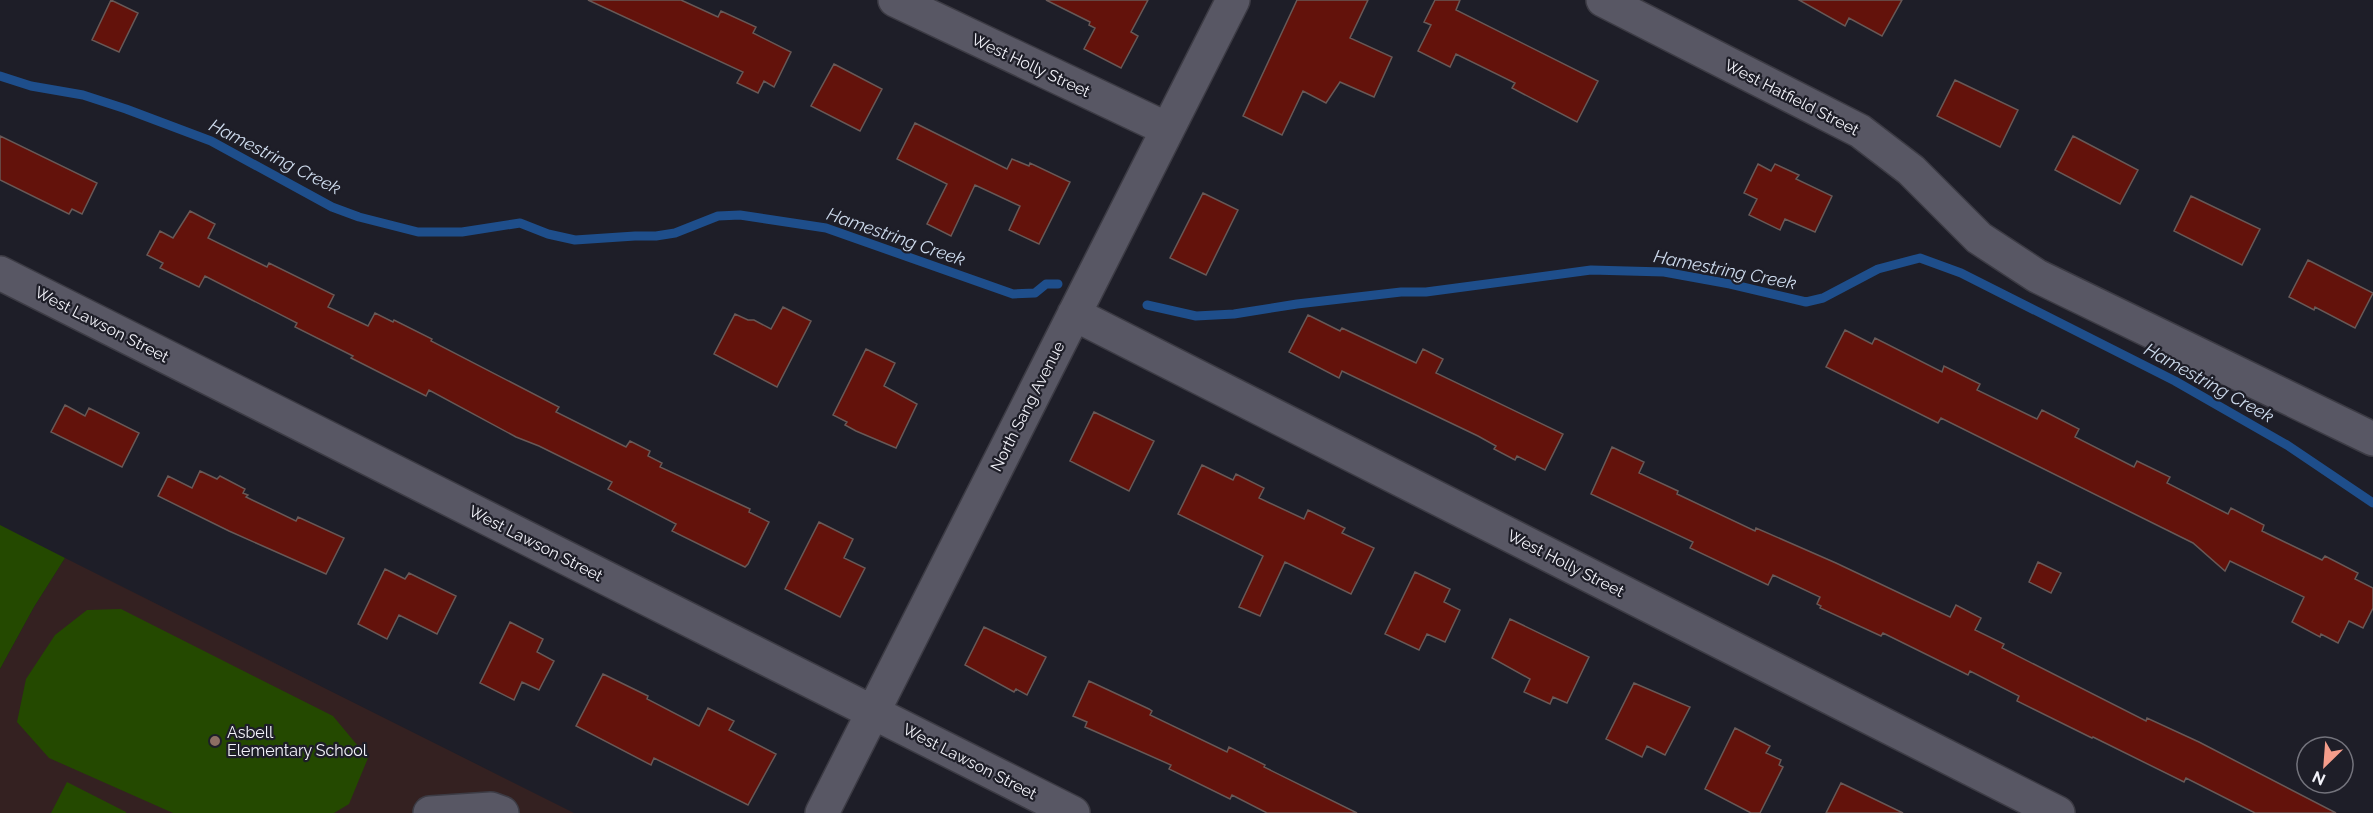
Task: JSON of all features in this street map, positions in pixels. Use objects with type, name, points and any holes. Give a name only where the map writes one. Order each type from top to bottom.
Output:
[{"type":"street","name":"West Holly Street","points":[[895,0],[1167,129]]},
{"type":"street","name":"North Sang Avenue","points":[[822,813],[1233,0]]},
{"type":"street","name":"West Hatfield Street","points":[[1603,0],[1860,131],[1911,170],[1979,238],[2037,276],[2373,439]]},
{"type":"street","name":"West Lawson Street","points":[[0,273],[1072,813]]},
{"type":"street","name":"West Holly Street","points":[[1074,314],[2058,813]]},
{"type":"street","points":[[430,813],[490,809],[502,813]]},
{"type":"shaded area","name":"Asbell Elementary School","points":[[65,558],[574,813],[0,813],[0,669],[34,607]]},
{"type":"green space","points":[[0,525],[65,558],[34,607],[0,669]]},
{"type":"green space","points":[[121,609],[333,716],[368,758],[349,804],[334,813],[173,813],[49,758],[17,722],[26,679],[55,635],[87,610]]},
{"type":"green space","points":[[67,782],[126,812],[126,813],[51,813]]},
{"type":"building","points":[[111,0],[138,13],[119,52],[92,40]]},
{"type":"building","points":[[588,0],[681,0],[718,17],[721,11],[756,27],[753,33],[791,52],[774,87],[764,81],[758,93],[737,83],[743,72]]},
{"type":"building","points":[[1046,0],[1148,0],[1131,32],[1138,36],[1121,68],[1084,49],[1095,28],[1089,25],[1090,22]]},
{"type":"building","points":[[1297,0],[1368,0],[1350,38],[1392,57],[1374,97],[1340,82],[1326,103],[1303,91],[1282,135],[1243,116]]},
{"type":"building","points":[[1435,0],[1460,0],[1456,10],[1598,81],[1577,122],[1512,88],[1515,83],[1456,54],[1450,67],[1418,51],[1431,25],[1424,22]]},
{"type":"building","points":[[1799,0],[1902,0],[1882,36],[1849,18],[1845,26]]},
{"type":"building","points":[[834,64],[882,89],[860,131],[811,106]]},
{"type":"building","points":[[1955,80],[2018,110],[2000,147],[1937,116]]},
{"type":"building","points":[[915,123],[1007,169],[1012,159],[1029,166],[1030,163],[1070,182],[1039,244],[1009,230],[1020,206],[975,185],[951,236],[927,224],[947,184],[897,159]]},
{"type":"building","points":[[0,136],[97,183],[82,214],[72,209],[69,214],[0,180]]},
{"type":"building","points":[[2073,136],[2138,170],[2120,204],[2055,170]]},
{"type":"building","points":[[1758,164],[1771,171],[1775,164],[1799,175],[1796,179],[1832,196],[1815,232],[1785,219],[1780,230],[1749,215],[1757,199],[1744,193]]},
{"type":"building","points":[[1203,193],[1238,210],[1206,275],[1170,258]]},
{"type":"building","points":[[2191,196],[2260,229],[2242,265],[2174,231]]},
{"type":"building","points":[[190,211],[215,224],[208,238],[267,267],[269,263],[334,295],[328,307],[368,326],[375,313],[393,322],[394,320],[559,407],[556,412],[626,447],[630,441],[650,451],[648,456],[662,463],[660,467],[750,509],[749,512],[769,522],[748,564],[745,567],[672,531],[676,524],[608,489],[612,482],[516,437],[429,390],[426,396],[295,327],[297,323],[205,276],[199,287],[160,268],[163,263],[147,255],[160,231],[173,238]]},
{"type":"building","points":[[2308,260],[2373,293],[2355,328],[2315,307],[2314,310],[2289,297]]},
{"type":"building","points":[[783,307],[811,321],[777,387],[714,354],[735,314],[771,329]]},
{"type":"building","points":[[1308,315],[1340,331],[1342,328],[1416,363],[1423,349],[1443,359],[1436,373],[1563,434],[1545,470],[1517,456],[1515,460],[1494,449],[1496,446],[1478,436],[1342,371],[1339,378],[1289,352]]},
{"type":"building","points":[[1845,330],[1872,344],[1875,338],[1942,372],[1944,366],[1980,384],[1977,390],[2037,419],[2042,410],[2079,429],[2075,437],[2134,467],[2137,461],[2170,477],[2167,483],[2228,514],[2231,508],[2264,525],[2262,531],[2322,560],[2325,556],[2358,573],[2355,579],[2373,588],[2373,608],[2363,628],[2349,621],[2338,643],[2321,634],[2320,637],[2292,622],[2304,597],[2230,561],[2225,571],[2193,543],[1941,418],[1938,423],[1826,367]]},
{"type":"building","points":[[866,349],[895,363],[884,386],[917,404],[896,448],[856,431],[845,425],[847,422],[833,415]]},
{"type":"building","points":[[65,405],[85,416],[89,408],[139,433],[122,467],[51,432]]},
{"type":"building","points":[[1094,412],[1154,441],[1129,491],[1070,461]]},
{"type":"building","points":[[1612,447],[1644,462],[1639,473],[1755,531],[1756,528],[1836,563],[1950,617],[1956,605],[1981,618],[1975,630],[2004,644],[2002,648],[2146,721],[2147,718],[2199,742],[2295,792],[2295,795],[2301,795],[2336,813],[2255,813],[2186,778],[2184,782],[2017,701],[2019,696],[1970,671],[1968,675],[1883,633],[1881,636],[1820,608],[1821,606],[1817,604],[1820,597],[1773,575],[1768,585],[1690,548],[1693,542],[1591,494]]},
{"type":"building","points":[[1202,465],[1233,480],[1236,474],[1264,488],[1259,498],[1304,519],[1308,510],[1345,528],[1342,533],[1374,548],[1351,594],[1285,562],[1260,616],[1239,607],[1263,556],[1178,514]]},
{"type":"building","points":[[200,471],[217,479],[220,476],[245,489],[243,493],[248,495],[246,497],[296,521],[298,517],[344,538],[326,574],[229,531],[158,496],[168,476],[192,488]]},
{"type":"building","points":[[819,522],[853,539],[844,558],[865,568],[840,617],[785,589]]},
{"type":"building","points":[[2038,562],[2061,573],[2051,593],[2029,582]]},
{"type":"building","points":[[385,569],[405,579],[409,573],[456,596],[437,634],[399,615],[387,639],[358,624]]},
{"type":"building","points":[[1415,572],[1450,589],[1444,602],[1460,610],[1445,642],[1427,634],[1419,650],[1385,634]]},
{"type":"building","points":[[1510,619],[1589,657],[1567,703],[1553,697],[1550,704],[1524,692],[1530,679],[1492,658]]},
{"type":"building","points":[[510,622],[543,639],[537,652],[554,661],[539,690],[522,682],[514,700],[480,683]]},
{"type":"building","points":[[984,627],[1046,657],[1027,695],[1016,689],[1014,692],[965,665]]},
{"type":"building","points":[[603,674],[648,696],[647,699],[699,726],[708,708],[734,721],[729,730],[776,754],[748,805],[654,758],[651,765],[576,726]]},
{"type":"building","points":[[1089,681],[1149,709],[1152,711],[1150,715],[1227,752],[1229,747],[1357,813],[1267,813],[1232,795],[1230,799],[1169,769],[1171,765],[1085,727],[1087,722],[1073,716]]},
{"type":"building","points":[[1634,683],[1690,707],[1665,755],[1647,746],[1642,757],[1606,739]]},
{"type":"building","points":[[1735,728],[1770,746],[1766,753],[1781,760],[1779,765],[1783,767],[1760,813],[1751,813],[1705,789]]},
{"type":"building","points":[[1841,783],[1903,813],[1826,813]]},
{"type":"waterway","name":"Hamestring Creek","points":[[0,76],[31,86],[83,95],[126,109],[211,141],[332,207],[359,217],[418,232],[462,232],[520,223],[548,234],[575,240],[656,236],[675,233],[718,216],[740,215],[826,228],[1013,294],[1035,293],[1046,284],[1058,284]]},
{"type":"waterway","name":"Hamestring Creek","points":[[1147,305],[1196,316],[1234,314],[1297,304],[1401,292],[1426,292],[1591,270],[1664,272],[1730,284],[1806,302],[1823,298],[1878,269],[1920,258],[1961,273],[2175,381],[2287,445],[2373,503]]},
{"type":"place","name":"Asbell Elementary School","points":[[215,741]]}]
